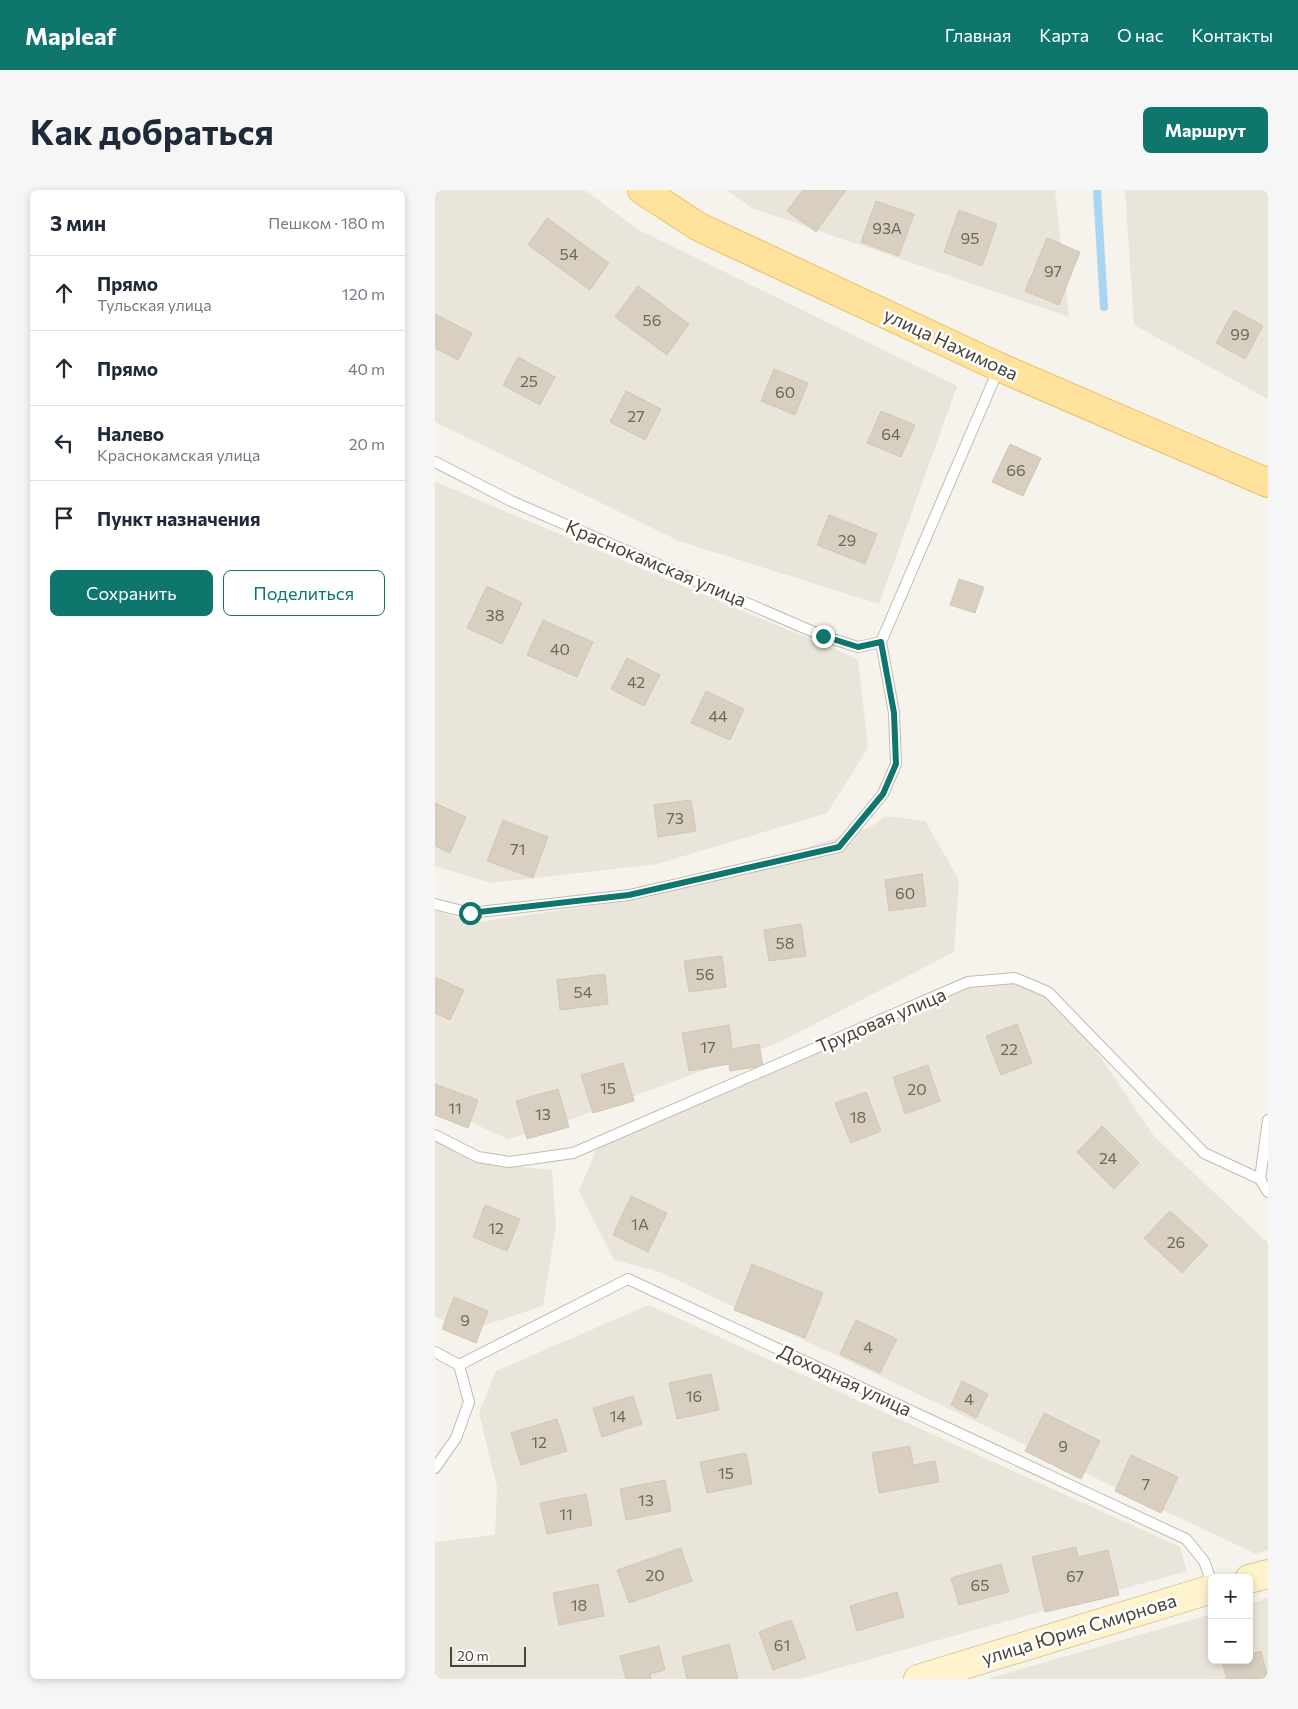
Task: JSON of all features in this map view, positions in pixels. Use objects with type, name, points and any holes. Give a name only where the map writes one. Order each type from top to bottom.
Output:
[{"type":"main road","name":"улица Нахимова","points":[[642,190],[699,227],[999,367],[1268,482]]},
{"type":"street","points":[[1253,1578],[1268,1574]]},
{"type":"street","name":"улица Юрия Смирнова","points":[[918,1679],[1208,1590]]},
{"type":"lane","points":[[435,904],[470,913],[629,895],[839,847],[883,794],[896,764],[894,713],[881,642],[999,367]]},
{"type":"lane","name":"Краснокамская улица","points":[[435,462],[511,501],[823,636],[858,647],[881,642]]},
{"type":"lane","name":"Трудовая улица","points":[[435,1134],[478,1157],[509,1162],[573,1153],[969,982],[1015,978],[1048,992],[1204,1153],[1260,1179]]},
{"type":"lane","points":[[1268,1120],[1260,1179],[1268,1192]]},
{"type":"lane","name":"Доходная улица","points":[[459,1365],[628,1279],[1187,1539],[1204,1561],[1209,1574]]},
{"type":"lane","points":[[435,1352],[459,1365],[469,1402],[456,1438],[435,1468]]},
{"type":"shaded area","points":[[435,190],[584,190],[639,230],[957,386],[879,604],[679,541],[435,422]]},
{"type":"shaded area","points":[[726,190],[1055,190],[1069,317],[752,208]]},
{"type":"shaded area","points":[[1125,190],[1268,190],[1268,399],[1134,325]]},
{"type":"shaded area","points":[[435,482],[858,659],[868,748],[827,813],[657,864],[491,883],[435,866]]},
{"type":"shaded area","points":[[885,816],[925,821],[959,880],[954,952],[780,1042],[561,1123],[508,1139],[435,1106],[435,910],[471,923],[646,898],[871,827]]},
{"type":"shaded area","points":[[977,978],[1026,978],[1057,993],[1154,1136],[1268,1243],[1268,1550],[1256,1554],[660,1272],[614,1260],[579,1191],[597,1148]]},
{"type":"shaded area","points":[[435,1138],[509,1166],[552,1170],[556,1225],[543,1306],[467,1331],[435,1316]]},
{"type":"shaded area","points":[[649,1305],[1180,1547],[1187,1571],[799,1679],[435,1679],[435,1542],[495,1535],[497,1487],[479,1413],[496,1371]]},
{"type":"shaded area","points":[[1268,1598],[1268,1679],[987,1679],[1208,1615],[1208,1664],[1253,1664],[1253,1603]]},
{"type":"building","points":[[803,190],[846,190],[816,232],[787,211]]},
{"type":"building","points":[[876,201],[914,214],[899,256],[861,242]]},
{"type":"building","points":[[959,210],[997,224],[982,266],[944,252]]},
{"type":"building","points":[[547,218],[609,263],[590,290],[528,245]]},
{"type":"building","points":[[1047,238],[1080,252],[1059,305],[1025,291]]},
{"type":"building","points":[[638,286],[689,324],[667,355],[615,317]]},
{"type":"building","points":[[1234,310],[1263,326],[1245,359],[1216,343]]},
{"type":"building","points":[[435,314],[472,333],[458,360],[435,348]]},
{"type":"building","points":[[518,357],[555,377],[540,405],[503,385]]},
{"type":"building","points":[[774,369],[808,383],[795,415],[761,401]]},
{"type":"building","points":[[626,391],[661,409],[645,440],[610,422]]},
{"type":"building","points":[[881,411],[915,425],[901,457],[867,443]]},
{"type":"building","points":[[1010,444],[1041,458],[1023,496],[992,482]]},
{"type":"building","points":[[829,515],[877,534],[865,564],[817,545]]},
{"type":"building","points":[[959,579],[984,587],[975,613],[950,605]]},
{"type":"building","points":[[487,586],[522,603],[502,644],[467,628]]},
{"type":"building","points":[[543,620],[593,642],[577,677],[527,655]]},
{"type":"building","points":[[627,658],[660,675],[644,706],[611,689]]},
{"type":"building","points":[[706,691],[744,709],[730,740],[691,723]]},
{"type":"building","points":[[691,800],[696,831],[658,837],[654,805]]},
{"type":"building","points":[[435,803],[466,817],[450,853],[435,846]]},
{"type":"building","points":[[503,820],[548,837],[533,878],[487,861]]},
{"type":"building","points":[[922,874],[926,906],[889,911],[885,880]]},
{"type":"building","points":[[801,924],[806,956],[769,961],[764,930]]},
{"type":"building","points":[[722,956],[726,987],[689,992],[684,961]]},
{"type":"building","points":[[605,974],[608,1004],[560,1010],[557,980]]},
{"type":"building","points":[[435,977],[464,990],[450,1020],[435,1013]]},
{"type":"building","points":[[1017,1024],[1032,1063],[1001,1075],[986,1036]]},
{"type":"building","points":[[729,1025],[732,1049],[759,1044],[763,1066],[730,1071],[729,1064],[689,1071],[682,1033]]},
{"type":"building","points":[[623,1063],[634,1101],[593,1113],[581,1075]]},
{"type":"building","points":[[928,1065],[940,1101],[905,1114],[893,1077]]},
{"type":"building","points":[[435,1084],[478,1100],[468,1128],[435,1115]]},
{"type":"building","points":[[558,1089],[569,1127],[527,1139],[516,1101]]},
{"type":"building","points":[[866,1092],[881,1131],[851,1143],[835,1103]]},
{"type":"building","points":[[1102,1126],[1139,1163],[1114,1189],[1077,1152]]},
{"type":"building","points":[[631,1196],[667,1213],[648,1252],[613,1235]]},
{"type":"building","points":[[485,1205],[520,1219],[507,1251],[473,1237]]},
{"type":"building","points":[[1170,1211],[1208,1245],[1182,1273],[1144,1238]]},
{"type":"building","points":[[752,1264],[823,1293],[805,1338],[734,1310]]},
{"type":"building","points":[[454,1297],[488,1311],[476,1343],[442,1329]]},
{"type":"building","points":[[856,1320],[897,1339],[880,1373],[840,1354]]},
{"type":"building","points":[[711,1374],[719,1410],[677,1419],[669,1383]]},
{"type":"building","points":[[962,1381],[988,1394],[976,1418],[951,1405]]},
{"type":"building","points":[[633,1396],[642,1424],[602,1437],[593,1408]]},
{"type":"building","points":[[1044,1413],[1100,1441],[1081,1479],[1025,1451]]},
{"type":"building","points":[[557,1419],[567,1451],[521,1465],[511,1433]]},
{"type":"building","points":[[910,1446],[913,1465],[935,1461],[939,1482],[879,1493],[872,1453]]},
{"type":"building","points":[[746,1453],[752,1484],[707,1493],[700,1462]]},
{"type":"building","points":[[1131,1455],[1178,1477],[1161,1513],[1115,1491]]},
{"type":"building","points":[[665,1480],[671,1511],[626,1520],[620,1489]]},
{"type":"building","points":[[586,1494],[592,1525],[547,1534],[540,1503]]},
{"type":"building","points":[[1076,1547],[1078,1557],[1108,1550],[1119,1595],[1045,1612],[1032,1557]]},
{"type":"building","points":[[681,1548],[692,1581],[629,1603],[617,1570]]},
{"type":"building","points":[[1001,1564],[1009,1592],[959,1605],[951,1578]]},
{"type":"building","points":[[598,1584],[604,1616],[559,1625],[553,1593]]},
{"type":"building","points":[[897,1592],[904,1617],[857,1631],[850,1606]]},
{"type":"building","points":[[791,1620],[806,1658],[773,1670],[759,1632]]},
{"type":"building","points":[[729,1644],[738,1679],[687,1679],[682,1657]]},
{"type":"building","points":[[659,1646],[665,1670],[650,1674],[651,1679],[626,1679],[620,1656]]},
{"type":"building","points":[[1261,1651],[1268,1679],[1227,1679],[1223,1664],[1253,1664],[1253,1654]]},
{"type":"waterway","points":[[1097,190],[1104,307]]},
{"type":"route","points":[[470,913],[629,895],[839,847],[883,794],[896,764],[894,713],[881,642],[858,647],[823,636]]}]
